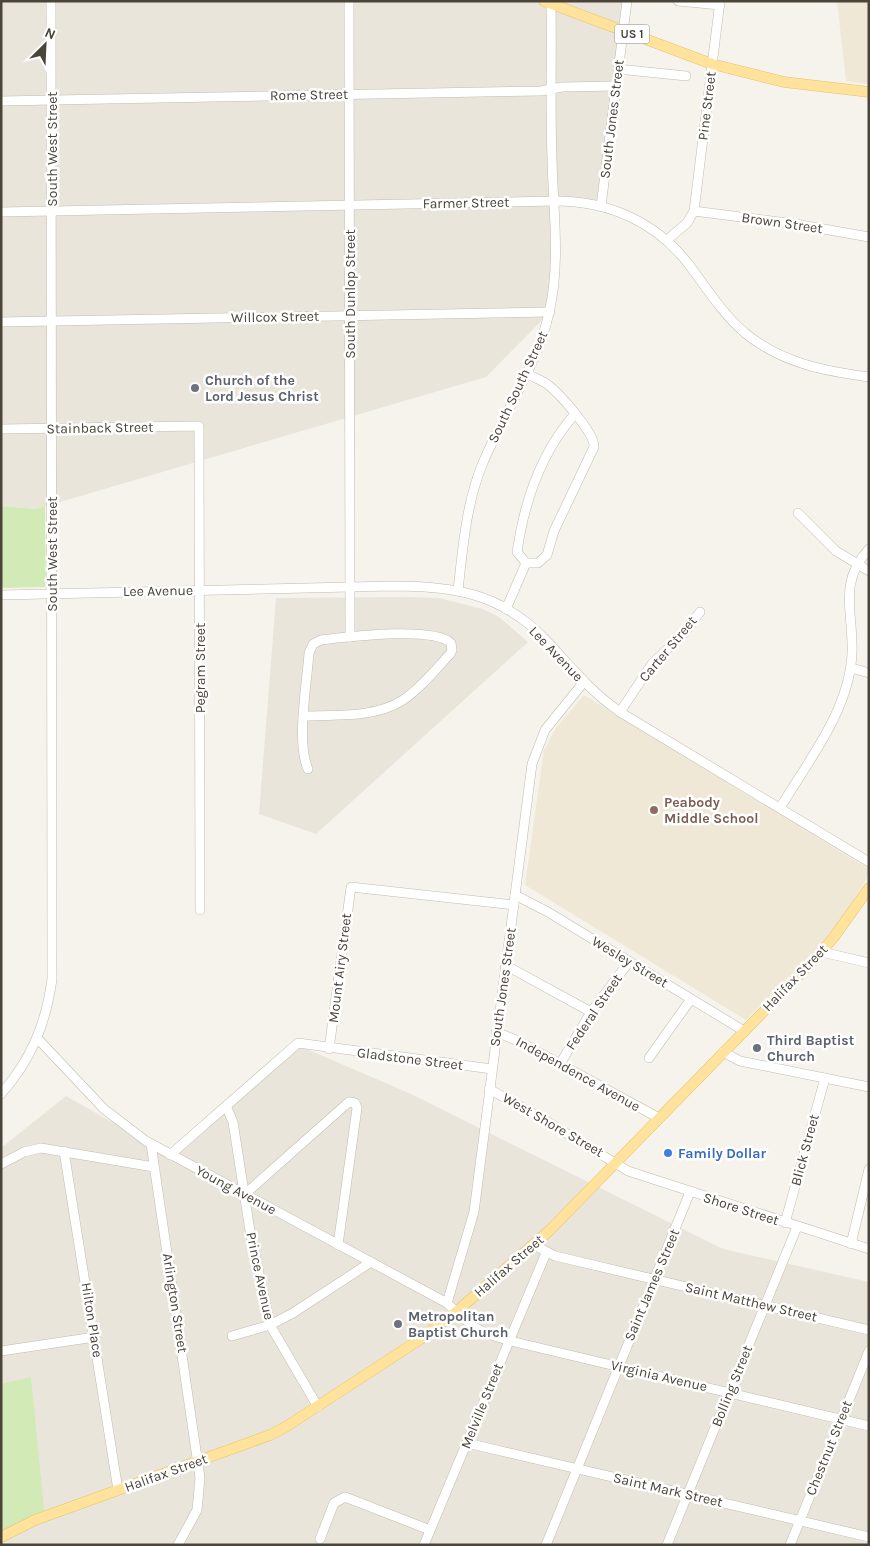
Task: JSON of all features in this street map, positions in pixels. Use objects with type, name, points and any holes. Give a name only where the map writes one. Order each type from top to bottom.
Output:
[{"type":"main road","name":"US 1","points":[[549,2],[712,64],[784,82],[869,92]]},
{"type":"main road","name":"Halifax Street","points":[[1,1538],[35,1520],[270,1435],[318,1407],[397,1355],[456,1312],[534,1245],[822,952],[869,888]]},
{"type":"street","name":"South West Street","points":[[1,1094],[22,1068],[38,1039],[46,1012],[52,979],[51,1]]},
{"type":"street","name":"South Dunlop Street","points":[[349,1],[350,637]]},
{"type":"street","name":"South Jones Street","points":[[601,206],[627,1]]},
{"type":"street","points":[[678,1],[720,3]]},
{"type":"street","name":"South South Street","points":[[458,590],[465,529],[476,483],[493,441],[541,341],[550,312],[555,259],[549,2]]},
{"type":"street","name":"Pine Street","points":[[694,211],[720,3]]},
{"type":"street","points":[[618,68],[686,76]]},
{"type":"street","name":"Rome Street","points":[[1,100],[541,91],[616,86]]},
{"type":"street","name":"Farmer Street","points":[[1,212],[554,201],[601,206],[628,215],[667,240],[689,265],[724,313],[759,344],[790,360],[807,366],[869,377]]},
{"type":"street","points":[[667,240],[687,223],[694,211]]},
{"type":"street","name":"Brown Street","points":[[694,211],[795,224],[869,237]]},
{"type":"street","name":"Willcox Street","points":[[1,322],[550,312]]},
{"type":"street","points":[[526,373],[547,384],[593,436],[594,447],[554,531],[547,555],[538,563],[526,563]]},
{"type":"street","points":[[526,563],[517,552],[528,497],[548,452],[574,415]]},
{"type":"street","name":"Stainback Street","points":[[1,429],[199,426]]},
{"type":"street","name":"Pegram Street","points":[[199,426],[200,910]]},
{"type":"street","points":[[798,514],[836,551],[869,571]]},
{"type":"street","points":[[780,808],[836,714],[851,668],[852,635],[849,592],[857,564],[869,549]]},
{"type":"street","points":[[506,609],[526,563]]},
{"type":"street","name":"Lee Avenue","points":[[1,595],[432,586],[458,590],[506,609],[544,639],[584,683],[620,712],[869,862]]},
{"type":"street","name":"Carter Street","points":[[620,712],[652,664],[684,633],[700,612]]},
{"type":"street","points":[[304,716],[364,713],[383,709],[402,700],[450,654],[452,650],[451,643],[441,638],[410,634],[321,640],[310,648],[304,716],[302,746],[308,769]]},
{"type":"street","points":[[851,668],[869,673]]},
{"type":"street","name":"South Jones Street","points":[[446,1303],[472,1224],[496,1032],[535,754],[550,722],[584,683]]},
{"type":"street","name":"Mount Airy Street","points":[[329,1049],[351,887],[514,905]]},
{"type":"street","name":"Wesley Street","points":[[515,895],[548,912],[744,1031]]},
{"type":"street","points":[[822,952],[869,963]]},
{"type":"street","name":"Federal Street","points":[[560,1064],[591,1012],[629,962]]},
{"type":"street","points":[[505,965],[591,1012]]},
{"type":"street","points":[[649,1058],[691,999]]},
{"type":"street","name":"Independence Avenue","points":[[496,1032],[516,1040],[659,1118]]},
{"type":"street","name":"Young Avenue","points":[[38,1039],[104,1109],[151,1144],[446,1303],[456,1312]]},
{"type":"street","points":[[170,1155],[295,1044],[329,1049]]},
{"type":"street","name":"Gladstone Street","points":[[329,1049],[492,1069]]},
{"type":"street","points":[[723,1052],[740,1061],[869,1087]]},
{"type":"street","name":"Blick Street","points":[[785,1223],[825,1078]]},
{"type":"street","name":"West Shore Street","points":[[489,1089],[543,1118],[615,1162]]},
{"type":"street","points":[[245,1194],[349,1102],[353,1102],[357,1106],[355,1126],[338,1245]]},
{"type":"street","name":"Prince Avenue","points":[[226,1106],[233,1122],[270,1325],[318,1407]]},
{"type":"street","name":"Arlington Street","points":[[151,1144],[201,1486],[197,1510],[178,1545]]},
{"type":"street","points":[[1,1164],[24,1152],[35,1149],[64,1151],[154,1167]]},
{"type":"street","name":"Hilton Place","points":[[64,1151],[95,1336],[118,1490]]},
{"type":"street","name":"Shore Street","points":[[615,1162],[628,1171],[869,1249]]},
{"type":"street","points":[[851,1244],[869,1169]]},
{"type":"street","name":"Saint James Street","points":[[546,1545],[690,1192]]},
{"type":"street","name":"Bolling Street","points":[[667,1545],[797,1227]]},
{"type":"street","points":[[534,1245],[546,1252]]},
{"type":"street","name":"Saint Matthew Street","points":[[546,1252],[869,1330]]},
{"type":"street","name":"Melville Street","points":[[425,1545],[546,1252]]},
{"type":"street","points":[[232,1336],[270,1325],[293,1313],[371,1262]]},
{"type":"street","name":"Virginia Avenue","points":[[456,1312],[465,1322],[481,1332],[509,1341],[869,1426]]},
{"type":"street","points":[[1,1351],[95,1336]]},
{"type":"street","name":"Chestnut Street","points":[[790,1545],[869,1351]]},
{"type":"street","name":"Saint Mark Street","points":[[467,1442],[869,1537]]},
{"type":"street","points":[[320,1539],[334,1503],[346,1497],[430,1530]]},
{"type":"shaded area","points":[[1,1],[627,1],[601,206],[555,202],[550,312],[486,377],[36,509],[1,506]]},
{"type":"shaded area","points":[[837,1],[869,1],[869,84],[846,81]]},
{"type":"shaded area","points":[[276,598],[439,598],[483,609],[499,617],[528,642],[316,834],[259,814]]},
{"type":"shaded area","name":"Peabody Middle School","points":[[584,695],[869,869],[869,875],[840,922],[746,1020],[525,885],[544,750],[556,728]]},
{"type":"shaded area","points":[[295,1044],[411,1094],[723,1249],[869,1282],[869,1545],[1,1545],[1,1148],[66,1096],[170,1155]]},
{"type":"green space","points":[[1,506],[36,509],[45,506],[46,587],[1,588]]},
{"type":"green space","points":[[31,1377],[44,1510],[1,1532],[1,1384]]},
{"type":"place","name":"Church of the Lord Jesus Christ","points":[[195,388]]},
{"type":"place","name":"Peabody Middle School","points":[[654,810]]},
{"type":"place","name":"Third Baptist Church","points":[[757,1048]]},
{"type":"place","name":"Family Dollar","points":[[668,1153]]},
{"type":"place","name":"Metropolitan Baptist Church","points":[[398,1324]]}]
